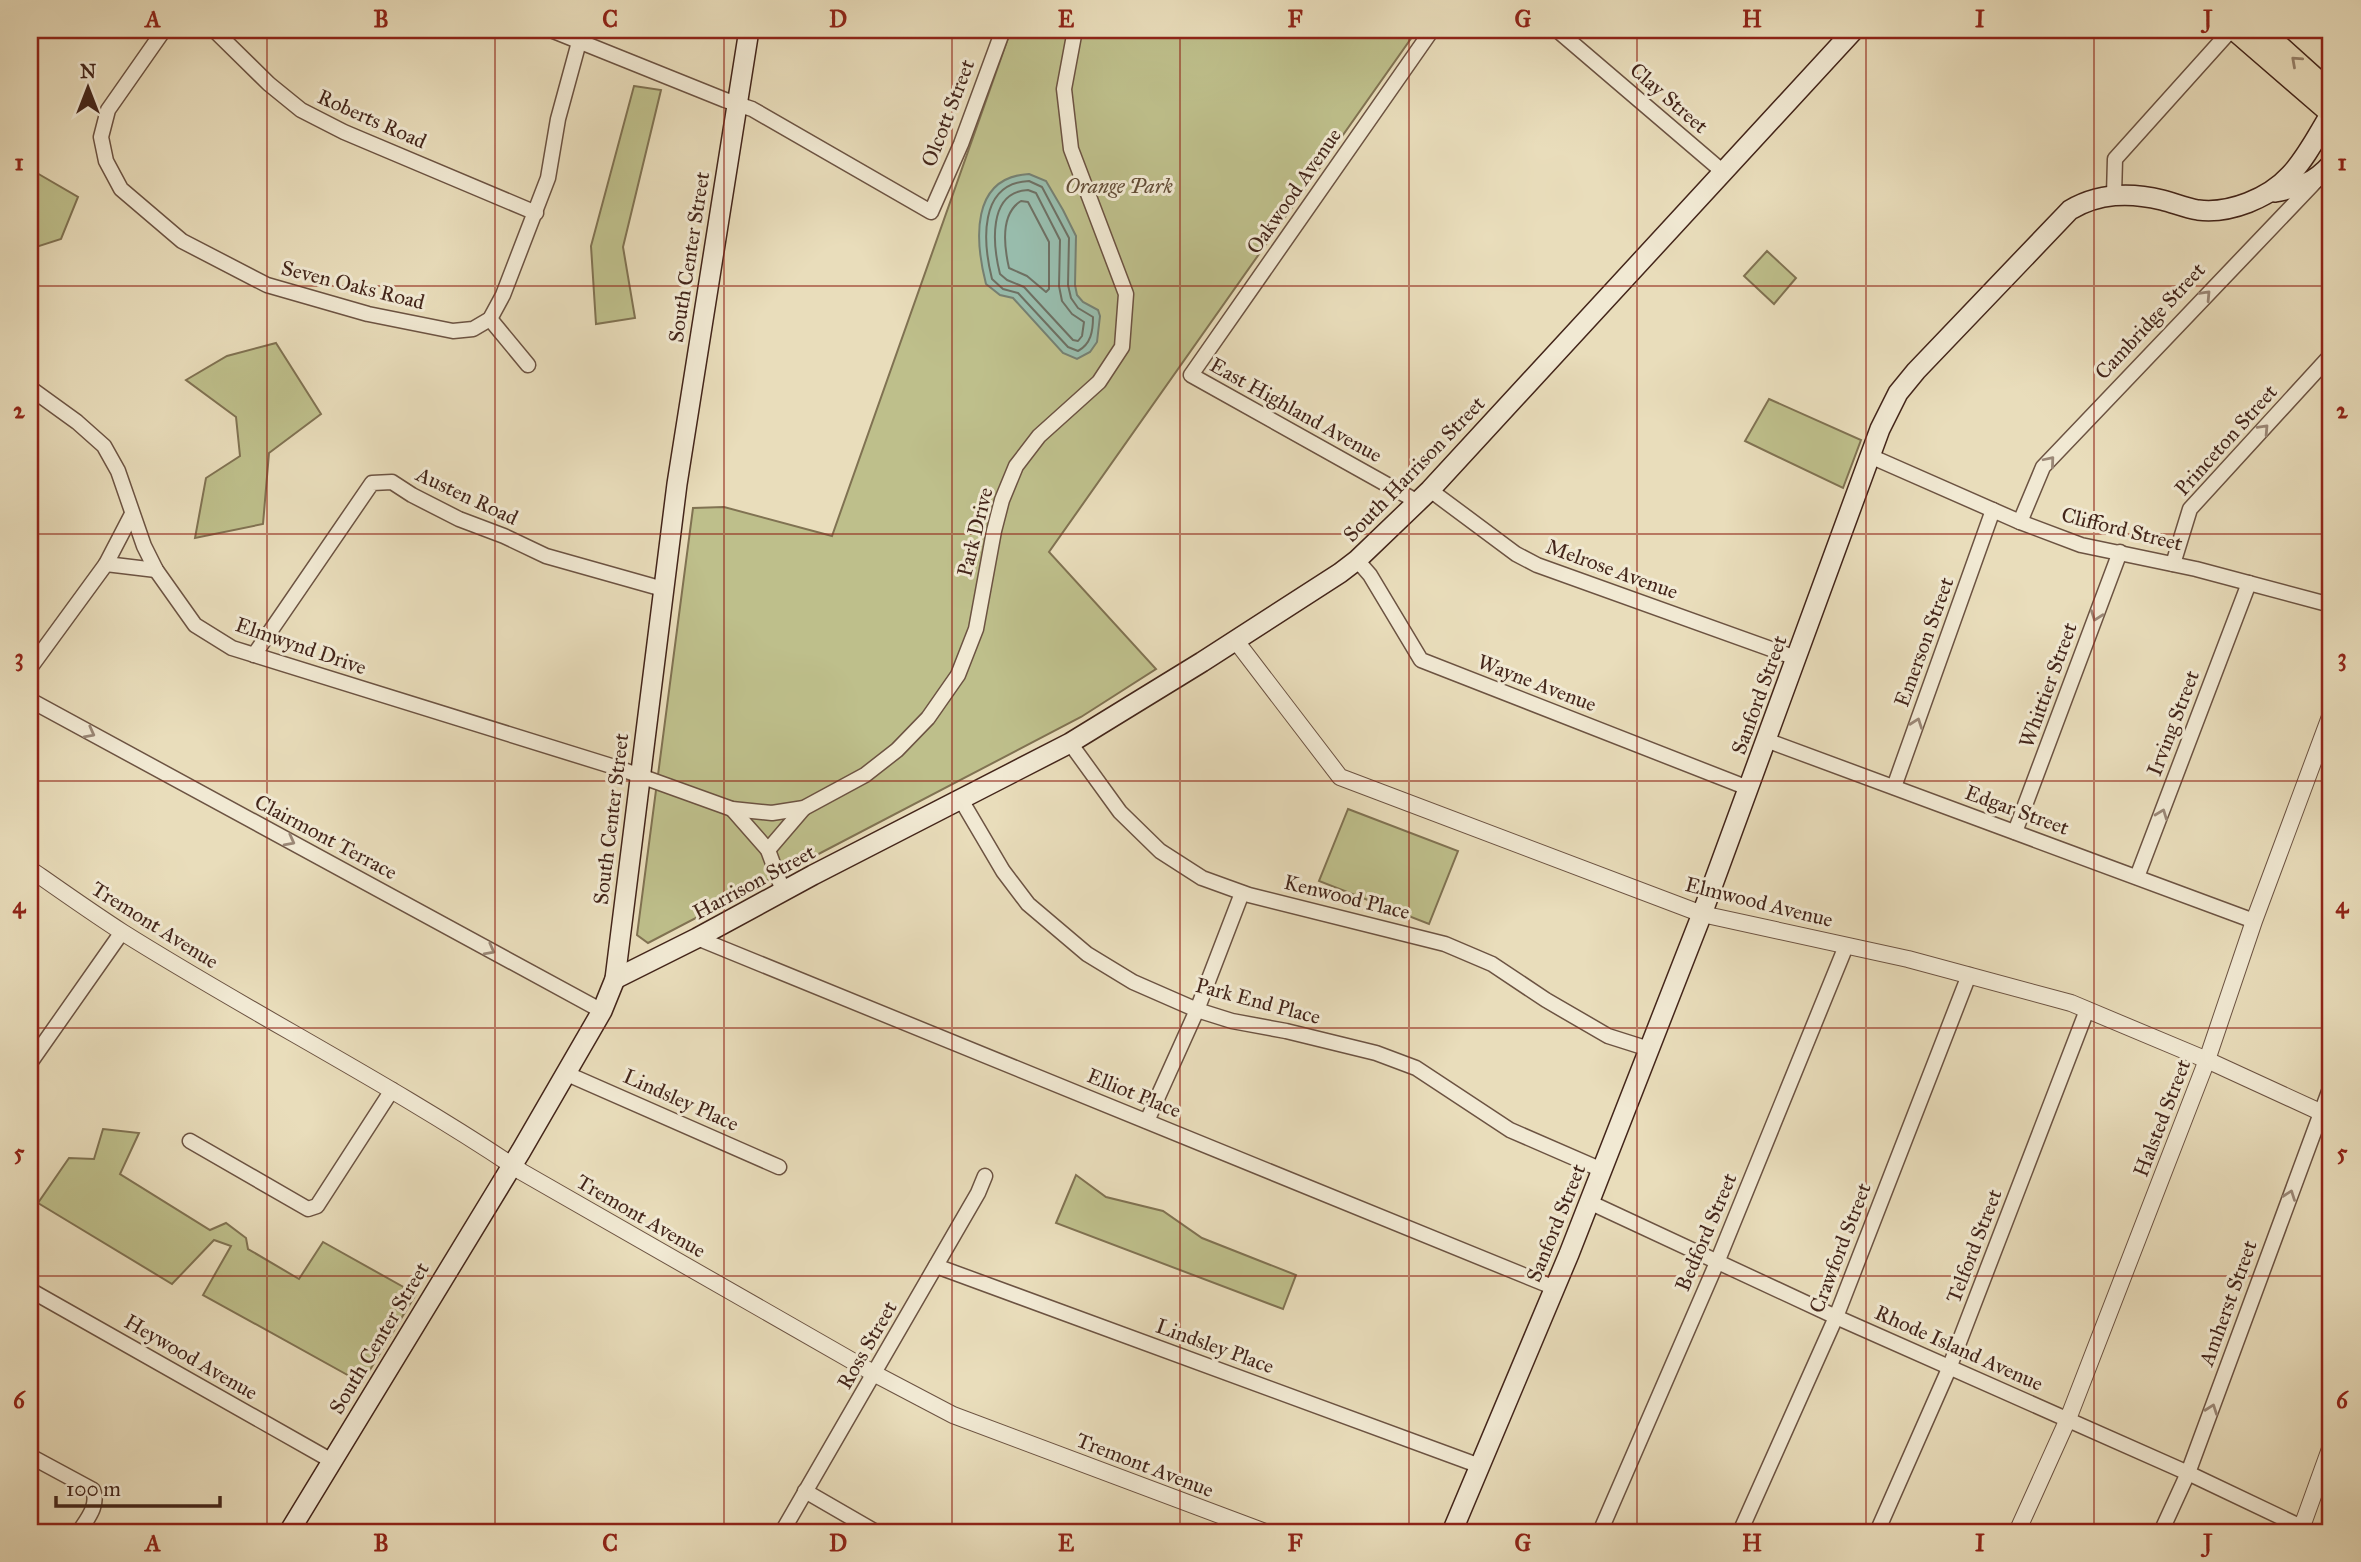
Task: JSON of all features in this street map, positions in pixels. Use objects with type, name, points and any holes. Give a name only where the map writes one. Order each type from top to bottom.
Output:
[{"type":"main road","name":"South Center Street","points":[[289,1532],[602,1011],[615,979],[663,589],[696,357],[749,30]]},
{"type":"main road","name":"South Harrison Street","points":[[914,823],[1070,743],[1236,641],[1357,560],[1424,496],[1854,30]]},
{"type":"main road","points":[[2233,30],[2331,113]]},
{"type":"main road","points":[[2261,30],[2331,93]]},
{"type":"main road","name":"Sanford Street","points":[[1452,1532],[1555,1287],[1702,914],[1891,405],[1916,371],[2070,210],[2087,201],[2114,195],[2158,199],[2198,210],[2221,210],[2270,192],[2289,177],[2305,158],[2331,113]]},
{"type":"main road","points":[[2270,192],[2291,189],[2325,171]]},
{"type":"main road","name":"Harrison Street","points":[[615,979],[914,823]]},
{"type":"street","name":"Seven Oaks Road","points":[[164,30],[108,110],[101,137],[106,161],[121,189],[182,241],[267,285],[368,314],[453,331],[473,329],[490,319]]},
{"type":"street","name":"Roberts Road","points":[[214,30],[268,83],[301,110],[344,132],[536,213]]},
{"type":"street","points":[[551,30],[737,104]]},
{"type":"street","name":"Olcott Street","points":[[737,104],[752,109],[932,212],[961,144],[1003,30]]},
{"type":"street","name":"Park Drive","points":[[639,775],[732,809],[772,813],[804,808],[866,775],[897,750],[928,718],[958,675],[976,629],[994,531],[1002,500],[1016,466],[1040,436],[1099,382],[1122,347],[1126,294],[1071,149],[1064,89],[1075,30]]},
{"type":"street","name":"Oakwood Avenue","points":[[1191,376],[1432,30]]},
{"type":"street","name":"Clay Street","points":[[1557,30],[1722,171]]},
{"type":"street","points":[[2114,195],[2115,159],[2233,30]]},
{"type":"street","points":[[528,365],[490,319],[503,295],[548,178],[558,119],[579,41]]},
{"type":"street","name":"Cambridge Street","points":[[2020,522],[2043,467],[2325,171]]},
{"type":"street","name":"Princeton Street","points":[[2173,564],[2190,509],[2331,355]]},
{"type":"street","name":"East Highland Avenue","points":[[1191,376],[1424,496]]},
{"type":"street","name":"Elmwynd Drive","points":[[30,388],[78,422],[104,446],[118,471],[132,514],[156,570],[195,625],[232,648],[639,775]]},
{"type":"street","name":"Clifford Street","points":[[1870,456],[2020,522],[2081,544],[2173,564],[2331,606]]},
{"type":"street","name":"Austen Road","points":[[254,655],[372,484],[392,482],[459,519],[546,556],[663,589]]},
{"type":"street","name":"Melrose Avenue","points":[[1424,496],[1537,565],[1797,658]]},
{"type":"street","name":"Emerson Street","points":[[1894,788],[1993,510]]},
{"type":"street","points":[[30,668],[106,564],[132,514]]},
{"type":"street","name":"Whittier Street","points":[[2015,832],[2120,552]]},
{"type":"street","name":"Wayne Avenue","points":[[1357,560],[1370,575],[1421,660],[1748,788]]},
{"type":"street","points":[[106,564],[156,570]]},
{"type":"street","name":"Irving Street","points":[[2137,877],[2249,583]]},
{"type":"street","name":"Elmwood Avenue","points":[[1236,641],[1339,777],[1702,914],[2049,996],[2207,1060],[2326,1115]]},
{"type":"street","name":"Clairmont Terrace","points":[[30,700],[602,1011]]},
{"type":"street","name":"Halsted Street","points":[[2017,1532],[2068,1419],[2207,1060],[2253,920],[2331,714]]},
{"type":"street","name":"Edgar Street","points":[[1766,740],[2253,920]]},
{"type":"street","name":"Kenwood Place","points":[[1070,743],[1120,812],[1160,851],[1202,878],[1242,892],[1445,944],[1492,964],[1546,1000],[1608,1036],[1649,1049]]},
{"type":"street","name":"Park End Place","points":[[960,799],[1003,871],[1028,904],[1087,954],[1133,982],[1197,1010],[1232,1021],[1376,1053],[1416,1068],[1510,1129],[1602,1170]]},
{"type":"street","points":[[768,850],[804,808]]},
{"type":"street","points":[[732,809],[768,850],[783,891]]},
{"type":"street","name":"Tremont Avenue","points":[[30,869],[122,932],[392,1090],[511,1165],[875,1374],[953,1415],[1265,1532]]},
{"type":"street","points":[[1147,1121],[1197,1010],[1242,892]]},
{"type":"street","points":[[30,1063],[122,932]]},
{"type":"street","name":"Elliot Place","points":[[697,938],[1555,1287]]},
{"type":"street","name":"Bedford Street","points":[[1600,1532],[1718,1260],[1846,946]]},
{"type":"street","name":"Crawford Street","points":[[1740,1532],[1836,1317],[1969,975]]},
{"type":"street","name":"Telford Street","points":[[1877,1532],[1949,1367],[2087,1010]]},
{"type":"street","name":"Lindsley Place","points":[[565,1073],[779,1167]]},
{"type":"street","name":"Amherst Street","points":[[2161,1532],[2188,1473],[2326,1115],[2331,1086]]},
{"type":"street","points":[[190,1141],[308,1209],[317,1206],[392,1090]]},
{"type":"street","name":"Ross Street","points":[[782,1532],[875,1374],[985,1177]]},
{"type":"street","name":"Rhode Island Avenue","points":[[1589,1202],[1836,1317],[2188,1473],[2304,1531]]},
{"type":"street","name":"Lindsley Place","points":[[936,1266],[1480,1465]]},
{"type":"street","name":"Heywood Avenue","points":[[30,1290],[332,1461]]},
{"type":"street","points":[[2304,1531],[2331,1446]]},
{"type":"street","points":[[30,1456],[93,1490],[96,1498],[92,1511],[79,1532]]},
{"type":"street","points":[[805,1491],[876,1532]]},
{"type":"green space","name":"Orange Park","points":[[1011,30],[1417,30],[1049,552],[1156,669],[1081,717],[648,943],[637,935],[693,508],[724,507],[832,536]]},
{"type":"green space","points":[[634,86],[661,90],[623,247],[635,318],[596,324],[591,246]]},
{"type":"green space","points":[[30,169],[78,197],[61,239],[30,249]]},
{"type":"green space","points":[[1767,251],[1796,278],[1774,304],[1744,276]]},
{"type":"green space","points":[[276,343],[321,414],[269,453],[263,524],[195,538],[206,478],[240,456],[236,417],[186,380],[227,356]]},
{"type":"green space","points":[[1769,399],[1861,440],[1843,488],[1745,441]]},
{"type":"green space","points":[[1348,809],[1458,851],[1429,924],[1319,881]]},
{"type":"green space","points":[[103,1129],[139,1133],[120,1174],[210,1230],[226,1223],[246,1238],[248,1249],[299,1279],[323,1242],[416,1294],[362,1383],[203,1295],[231,1246],[214,1240],[172,1284],[38,1203],[69,1158],[94,1159]]},
{"type":"green space","points":[[1076,1175],[1106,1197],[1163,1211],[1202,1238],[1296,1275],[1283,1309],[1056,1223]]},
{"type":"water","points":[[1029,174],[1046,181],[1076,236],[1077,295],[1083,302],[1098,310],[1100,316],[1097,342],[1090,352],[1077,359],[1063,353],[1013,298],[1000,295],[986,284],[980,249],[981,214],[996,186],[1010,178]]}]
